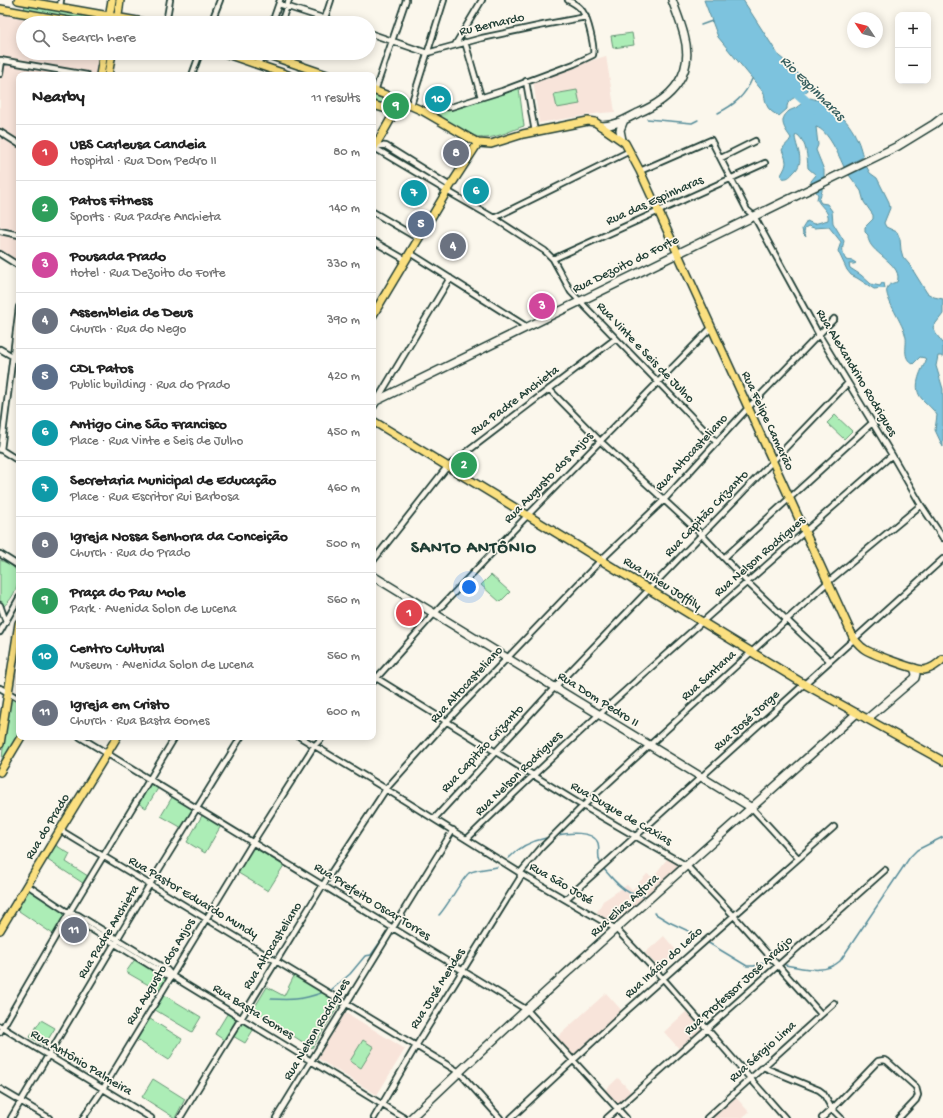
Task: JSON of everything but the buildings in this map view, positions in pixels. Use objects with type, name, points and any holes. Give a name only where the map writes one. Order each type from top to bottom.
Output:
[{"type":"main road","points":[[18,0],[60,4],[99,16]]},
{"type":"main road","points":[[109,16],[112,0]]},
{"type":"main road","points":[[118,16],[120,0]]},
{"type":"main road","points":[[0,9],[40,16]]},
{"type":"main road","points":[[101,72],[103,60]]},
{"type":"main road","points":[[109,72],[111,60]]},
{"type":"main road","points":[[244,60],[271,72]]},
{"type":"main road","points":[[284,60],[318,72]]},
{"type":"main road","points":[[287,72],[286,67],[293,63]]},
{"type":"main road","points":[[376,92],[423,111],[478,144],[376,310]]},
{"type":"main road","points":[[376,106],[390,110],[392,113],[392,118],[376,143]]},
{"type":"main road","name":"Rua Felipe Camarão","points":[[478,144],[491,144],[535,132],[588,121],[595,122],[626,142],[854,639],[862,648],[873,654],[914,668]]},
{"type":"main road","name":"Rua Irineu Joffily","points":[[376,423],[804,684],[943,760]]},
{"type":"main road","points":[[0,744],[16,642]]},
{"type":"main road","points":[[914,668],[924,670],[931,668],[943,659]]},
{"type":"main road","points":[[0,772],[19,740]]},
{"type":"main road","name":"Rua do Prado","points":[[0,930],[115,740]]},
{"type":"street","points":[[167,16],[170,0]]},
{"type":"street","points":[[214,16],[220,0]]},
{"type":"street","points":[[283,16],[289,0]]},
{"type":"street","points":[[326,16],[331,0]]},
{"type":"street","points":[[376,85],[406,0]]},
{"type":"street","points":[[411,105],[444,0]]},
{"type":"street","points":[[455,45],[482,0]]},
{"type":"street","points":[[423,111],[437,107],[451,107],[526,81],[593,55],[594,49],[586,18],[580,8],[568,0]]},
{"type":"street","points":[[601,126],[614,124],[659,103],[668,96],[677,85],[684,72],[687,60],[684,35],[672,0]]},
{"type":"street","points":[[275,16],[280,2],[287,6],[319,16]]},
{"type":"street","name":"Ru Bernardo","points":[[427,52],[548,24],[586,18]]},
{"type":"street","points":[[376,36],[427,52]]},
{"type":"street","points":[[465,42],[481,97]]},
{"type":"street","points":[[0,74],[1,60],[70,72]]},
{"type":"street","points":[[193,72],[197,60]]},
{"type":"street","points":[[258,65],[262,60]]},
{"type":"street","points":[[268,60],[271,72]]},
{"type":"street","points":[[526,81],[535,132]]},
{"type":"street","name":"Rua Dezoito do Forte","points":[[376,403],[579,301],[898,146],[943,117]]},
{"type":"street","points":[[622,140],[620,130],[624,120]]},
{"type":"street","points":[[614,124],[612,130],[614,134]]},
{"type":"street","points":[[0,132],[16,142]]},
{"type":"street","name":"Rua Alexandrino Rodrigues","points":[[640,171],[711,140],[747,210],[754,216],[819,335],[892,455],[921,506],[943,538]]},
{"type":"street","points":[[721,158],[755,141]]},
{"type":"street","name":"Rua Vinte e Seis de Julho","points":[[376,147],[449,189],[545,251],[553,259],[567,287],[579,301],[657,383],[717,443]]},
{"type":"street","points":[[494,218],[630,151]]},
{"type":"street","name":"Rua das Espinharas","points":[[553,259],[765,163]]},
{"type":"street","points":[[376,214],[419,238]]},
{"type":"street","points":[[0,231],[16,234]]},
{"type":"street","points":[[376,243],[406,260]]},
{"type":"street","points":[[410,253],[527,327]]},
{"type":"street","points":[[0,254],[16,264]]},
{"type":"street","points":[[376,401],[450,278]]},
{"type":"street","name":"Rua Altocasteliano","points":[[180,1118],[323,885],[386,789],[446,722],[507,658],[601,560],[664,500],[748,408],[834,319]]},
{"type":"street","name":"Rua Augusto dos Anjos","points":[[376,677],[527,516],[711,328]]},
{"type":"street","points":[[16,332],[1,450],[16,459]]},
{"type":"street","name":"Rua Padre Anchieta","points":[[376,557],[447,467],[615,339]]},
{"type":"street","points":[[0,349],[16,358]]},
{"type":"street","name":"Rua Capitão Crizanto","points":[[434,819],[555,687],[848,383]]},
{"type":"street","points":[[548,389],[600,441],[702,535],[748,583],[830,661]]},
{"type":"street","points":[[724,558],[872,423]]},
{"type":"street","name":"Rua Nelson Rodrigues","points":[[468,839],[533,775],[599,714],[892,455]]},
{"type":"street","name":"Rua Santana","points":[[520,872],[541,848],[583,806],[828,582],[921,506]]},
{"type":"street","points":[[0,554],[16,564]]},
{"type":"street","name":"Rua José Jorge","points":[[566,899],[943,559]]},
{"type":"street","name":"Rua Dom Pedro II","points":[[376,578],[752,808],[798,858]]},
{"type":"street","points":[[0,632],[16,604]]},
{"type":"street","points":[[0,605],[6,622]]},
{"type":"street","points":[[867,719],[915,678],[916,674],[914,668]]},
{"type":"street","name":"Rua Duque de Caxias","points":[[376,680],[583,806],[637,836],[686,866],[734,916],[821,1014]]},
{"type":"street","points":[[0,688],[16,698]]},
{"type":"street","name":"Rua Elias Asfora","points":[[411,1118],[458,1072],[857,713]]},
{"type":"street","name":"Rua Prefeito Oscar Torres","points":[[85,740],[527,1010],[626,1118]]},
{"type":"street","points":[[1,1028],[174,740]]},
{"type":"street","name":"Rua Padre Anchieta","points":[[11,1118],[150,884],[239,740]]},
{"type":"street","name":"Rua São José","points":[[305,740],[616,929],[663,978],[785,1118]]},
{"type":"street","name":"Rua Augusto dos Anjos","points":[[83,1118],[103,1089],[253,842],[314,746],[320,740]]},
{"type":"street","name":"Rua Inácio do Leão","points":[[510,1118],[663,978],[834,827]]},
{"type":"street","name":"Rua Pastor Eduardo Mundy","points":[[60,830],[458,1072],[500,1118]]},
{"type":"street","name":"Rua Nelson Rodrigues","points":[[276,1118],[453,830]]},
{"type":"street","name":"Rua Professor José Araújo","points":[[607,1118],[885,870]]},
{"type":"street","name":"Rua José Mendes","points":[[374,1118],[462,970],[520,878],[520,872]]},
{"type":"street","name":"Rua Basta Gomes","points":[[27,885],[69,913],[78,915],[116,941],[167,970],[172,976],[404,1118]]},
{"type":"street","name":"Rua Sérgio Lima","points":[[707,1118],[834,1003]]},
{"type":"street","name":"Rua Antônio Palmeira","points":[[1,1028],[151,1118]]},
{"type":"street","points":[[822,1118],[878,1061],[884,1060],[916,1087],[916,1100],[899,1118]]},
{"type":"street","points":[[763,1067],[819,1090],[823,1093],[832,1109],[841,1118]]},
{"type":"street","points":[[0,1089],[49,1118]]},
{"type":"shaded area","points":[[0,9],[40,16],[16,16],[16,60],[103,60],[101,72],[16,72],[16,264],[0,254]]},
{"type":"shaded area","points":[[606,56],[615,112],[539,123],[533,79]]},
{"type":"shaded area","points":[[667,859],[682,866],[615,925],[596,914],[603,901],[627,885],[632,890],[647,874],[653,877]]},
{"type":"shaded area","points":[[664,936],[680,955],[661,970],[645,953]]},
{"type":"shaded area","points":[[606,993],[624,1013],[572,1060],[554,1040]]},
{"type":"shaded area","points":[[690,1008],[708,1029],[682,1052],[664,1032]]},
{"type":"shaded area","points":[[345,1012],[405,1049],[377,1095],[317,1058]]},
{"type":"shaded area","points":[[618,1078],[634,1095],[617,1109],[602,1093]]},
{"type":"shaded area","points":[[733,1094],[749,1112],[742,1118],[712,1118],[709,1116]]},
{"type":"green space","points":[[25,5],[92,16],[49,16],[26,12],[24,10]]},
{"type":"green space","points":[[632,33],[634,45],[613,48],[611,36]]},
{"type":"green space","points":[[519,88],[524,126],[496,136],[481,138],[474,136],[431,110],[439,108],[448,111]]},
{"type":"green space","points":[[577,90],[580,104],[557,108],[554,94]]},
{"type":"green space","points":[[376,96],[404,107],[400,114],[393,107],[376,102]]},
{"type":"green space","points":[[835,415],[852,431],[844,439],[827,423]]},
{"type":"green space","points":[[0,560],[9,564],[16,571],[16,588],[11,599],[4,606],[0,600]]},
{"type":"green space","points":[[491,575],[510,592],[500,602],[481,585]]},
{"type":"green space","points":[[8,693],[16,697],[16,740],[17,740],[1,771]]},
{"type":"green space","points":[[150,779],[160,785],[146,808],[136,802]]},
{"type":"green space","points":[[174,794],[197,808],[184,829],[161,816]]},
{"type":"green space","points":[[204,812],[222,824],[205,853],[187,842]]},
{"type":"green space","points":[[253,842],[286,862],[268,891],[235,871]]},
{"type":"green space","points":[[52,843],[70,854],[66,862],[91,878],[86,885],[43,857]]},
{"type":"green space","points":[[28,888],[69,913],[56,936],[16,909]]},
{"type":"green space","points":[[138,955],[170,974],[159,991],[126,972]]},
{"type":"green space","points":[[295,974],[341,1002],[312,1048],[253,1010],[267,987],[284,996]]},
{"type":"green space","points":[[161,993],[201,1017],[192,1032],[152,1008]]},
{"type":"green space","points":[[229,1011],[255,1027],[245,1043],[231,1035],[227,1042],[215,1034]]},
{"type":"green space","points":[[147,1017],[182,1039],[169,1060],[134,1038]]},
{"type":"green space","points":[[41,1020],[55,1028],[44,1046],[30,1037]]},
{"type":"green space","points":[[363,1040],[374,1047],[361,1068],[350,1061]]},
{"type":"green space","points":[[153,1079],[185,1099],[175,1118],[142,1097]]},
{"type":"water","points":[[704,0],[743,0],[779,56],[808,84],[808,90],[791,100],[787,105],[787,109],[779,116],[770,110],[766,104],[764,93],[718,37]]},
{"type":"water","points":[[810,98],[825,103],[844,119],[854,132],[863,157],[844,167],[829,138],[825,133],[816,127],[818,145],[816,150],[824,170],[824,177],[811,184],[811,181],[816,175],[808,168],[805,146],[798,135],[795,137],[800,156],[799,165],[791,176],[782,178],[781,175],[785,168],[786,162],[782,150],[791,138],[784,127],[784,118],[789,111]]},
{"type":"water","points":[[864,162],[870,173],[877,178],[889,202],[890,208],[884,223],[886,227],[897,232],[900,239],[903,257],[927,293],[934,297],[943,299],[943,314],[933,327],[943,343],[943,357],[938,356],[936,366],[943,389],[943,447],[935,430],[937,415],[919,395],[917,385],[921,370],[926,361],[925,358],[920,357],[913,364],[907,359],[906,338],[902,326],[888,298],[888,286],[897,282],[898,276],[892,265],[876,251],[868,239],[868,235],[865,232],[865,227],[873,219],[873,215],[864,202],[861,191],[846,171]]},
{"type":"water","points":[[823,186],[819,200],[821,203],[827,204],[832,211],[833,223],[844,241],[843,251],[846,260],[856,263],[849,264],[850,268],[871,284],[880,286],[884,283],[885,288],[874,289],[851,275],[838,251],[841,242],[829,227],[814,228],[808,226],[805,228],[804,232],[806,237],[803,234],[802,229],[807,221],[814,224],[828,220],[828,214],[818,202],[818,195],[814,187]]},
{"type":"waterway","points":[[701,25],[712,21]]},
{"type":"waterway","points":[[718,113],[729,107],[738,99],[746,90],[752,79]]},
{"type":"waterway","name":"Rio Espinharas","points":[[790,87],[814,109]]},
{"type":"waterway","points":[[647,119],[692,123],[698,120]]},
{"type":"waterway","points":[[557,835],[579,833],[591,836],[598,843],[600,862]]},
{"type":"waterway","points":[[785,965],[807,969],[821,969],[827,968],[840,961],[910,857],[917,850],[943,837]]},
{"type":"waterway","points":[[509,858],[526,845],[546,838]]},
{"type":"waterway","points":[[439,915],[469,873],[497,867]]},
{"type":"waterway","points":[[603,868],[622,888],[630,893],[643,896]]},
{"type":"waterway","points":[[654,913],[697,935]]},
{"type":"waterway","points":[[331,990],[350,974],[365,956],[371,955],[388,931]]},
{"type":"waterway","points":[[707,942],[747,966],[754,966],[769,961]]},
{"type":"waterway","points":[[271,999],[296,999],[321,993]]},
{"type":"place","name":"Centro Cultural","points":[[438,99]]},
{"type":"place","name":"Praça do Pau Mole","points":[[396,106]]},
{"type":"place","name":"Igreja Nossa Senhora da Conceição","points":[[456,153]]},
{"type":"place","name":"Antigo Cine São Francisco","points":[[476,191]]},
{"type":"place","name":"Secretaria Municipal de Educação","points":[[414,193]]},
{"type":"place","name":"CDL Patos","points":[[421,224]]},
{"type":"place","name":"Assembleia de Deus","points":[[453,246]]},
{"type":"place","name":"Pousada Prado","points":[[542,306]]},
{"type":"place","name":"Patos Fitness","points":[[464,465]]},
{"type":"place","name":"UBS Carleusa Candeia","points":[[409,613]]},
{"type":"place","name":"Igreja em Cristo","points":[[74,930]]},
{"type":"district","name":"SANTO ANTÔNIO","points":[[474,549]]}]
